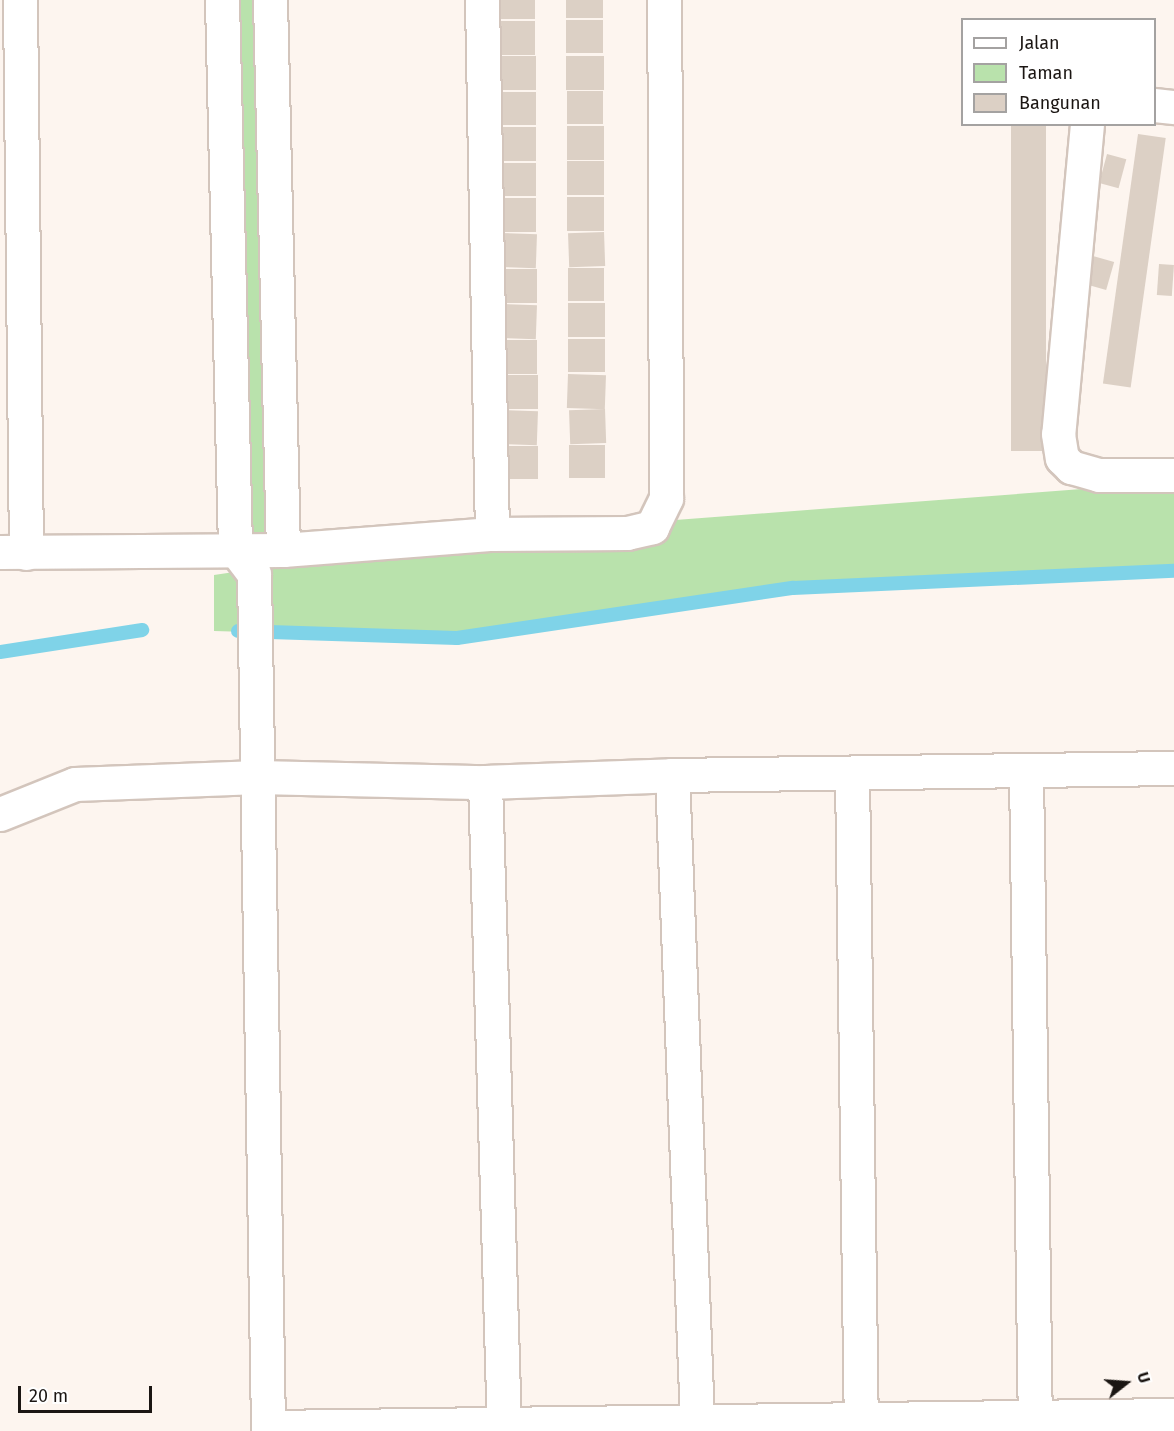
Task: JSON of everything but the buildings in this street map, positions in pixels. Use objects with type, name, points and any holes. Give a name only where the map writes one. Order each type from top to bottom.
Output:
[{"type":"street","points":[[20,0],[13,552],[245,561],[283,550],[492,534],[641,532],[664,511],[664,0]]},
{"type":"street","points":[[222,0],[245,561],[258,777],[268,1429],[504,1428],[697,1421],[861,1425],[1035,1424],[1174,1415]]},
{"type":"street","points":[[270,0],[283,550]]},
{"type":"street","points":[[482,0],[492,534]]},
{"type":"street","points":[[1156,105],[1174,107]]},
{"type":"street","points":[[1087,126],[1058,434],[1062,458],[1071,467],[1099,475],[1174,474]]},
{"type":"street","points":[[0,814],[75,784],[258,777],[485,782],[672,775],[1174,768]]},
{"type":"street","points":[[1026,770],[1035,1424]]},
{"type":"street","points":[[852,773],[861,1425]]},
{"type":"street","points":[[672,775],[697,1421]]},
{"type":"street","points":[[485,782],[504,1428]]},
{"type":"green space","points":[[222,0],[270,0],[270,549],[222,549]]},
{"type":"green space","points":[[1174,482],[1174,571],[793,588],[457,638],[214,631],[214,575],[492,534]]},
{"type":"waterway","points":[[238,631],[457,638],[793,588],[1174,571]]},
{"type":"waterway","points":[[0,652],[142,630]]}]
